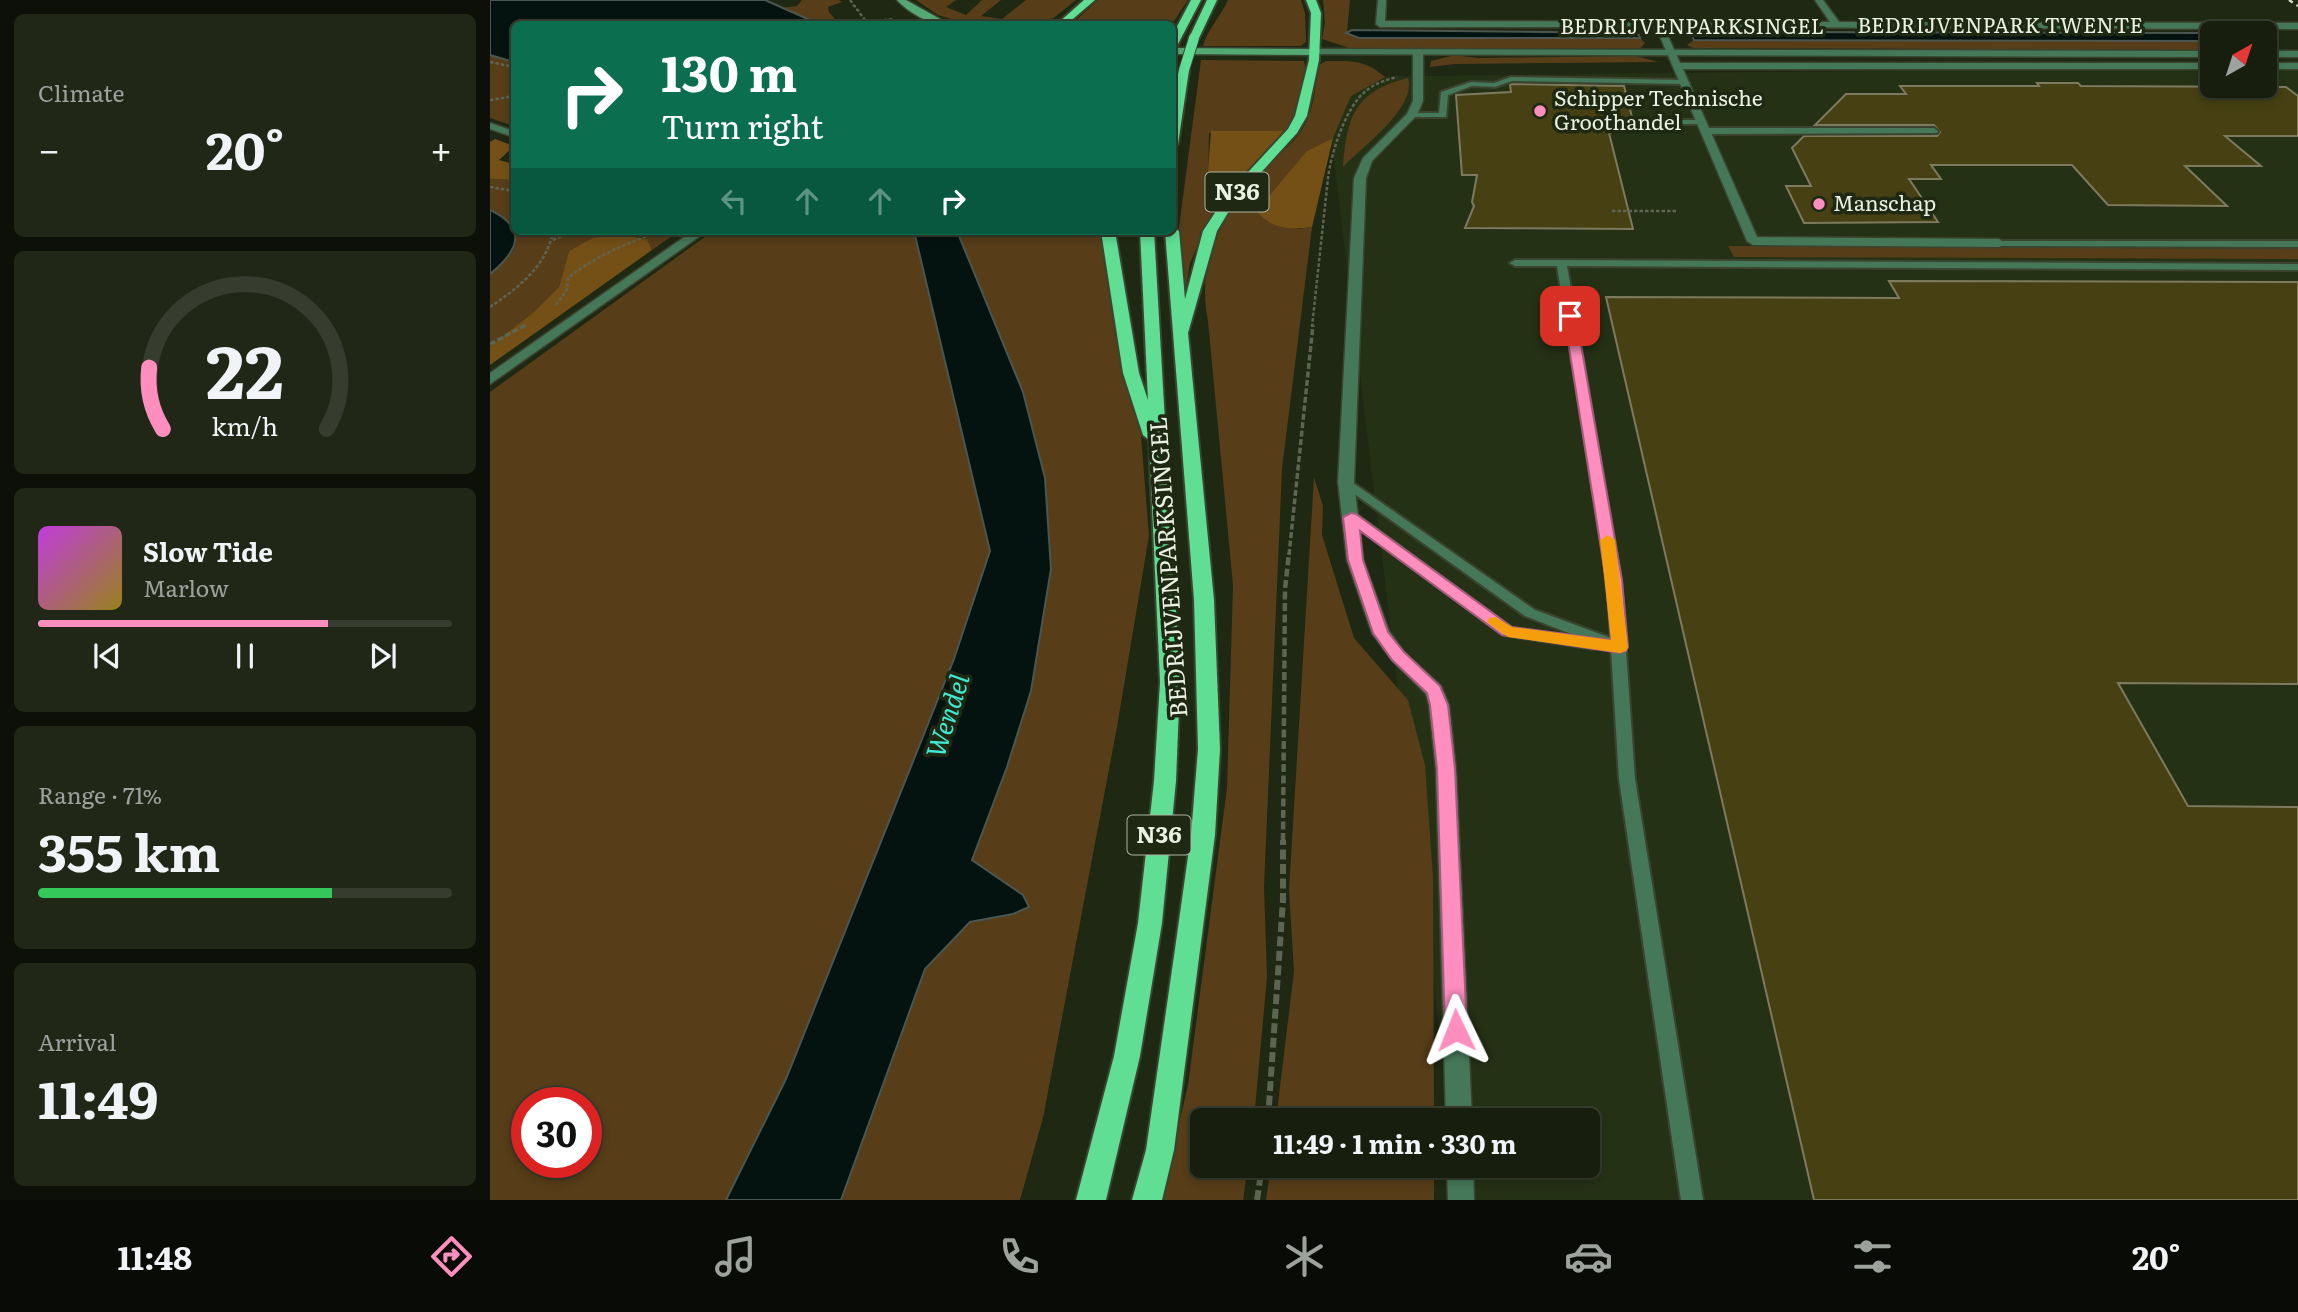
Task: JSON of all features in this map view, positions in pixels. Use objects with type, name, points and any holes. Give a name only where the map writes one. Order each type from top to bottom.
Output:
[{"type":"highway","points":[[1066,21],[1090,0]]},
{"type":"highway","points":[[1176,39],[1196,0]]},
{"type":"highway","points":[[1176,110],[1194,38],[1212,0]]},
{"type":"highway","name":"N36","points":[[1180,345],[1210,231],[1230,199],[1293,131],[1301,116],[1315,52],[1316,13],[1311,0]]},
{"type":"highway","name":"N36","points":[[1109,235],[1130,373],[1160,463]]},
{"type":"highway","name":"N36","points":[[1147,235],[1160,463]]},
{"type":"highway","name":"N36","points":[[1171,235],[1180,345]]},
{"type":"highway","name":"BEDRIJVENPARKSINGEL","points":[[1147,1200],[1160,1150],[1190,937],[1203,835],[1209,749],[1205,600],[1180,345]]},
{"type":"highway","name":"BEDRIJVENPARKSINGEL","points":[[1091,1200],[1127,1056],[1150,923],[1165,781],[1170,682],[1160,463]]},
{"type":"main road","points":[[901,0],[912,9],[938,21]]},
{"type":"main road","name":"BEDRIJVENPARKSINGEL","points":[[1176,45],[1315,52]]},
{"type":"street","name":"BEDRIJVENPARK TWENTE","points":[[1382,0],[1380,24],[2298,26]]},
{"type":"street","points":[[1819,0],[1836,25]]},
{"type":"street","points":[[1660,25],[1753,241],[1999,243]]},
{"type":"street","name":"BEDRIJVENPARKSINGEL","points":[[1315,52],[2200,54]]},
{"type":"street","points":[[1418,52],[1419,90],[1412,115],[1367,160],[1360,178],[1346,482],[1356,560],[1381,633],[1398,656],[1434,691],[1439,705],[1446,769],[1458,1108]]},
{"type":"street","points":[[2277,54],[2298,54]]},
{"type":"street","name":"BEDRIJVENPARK TWENTE","points":[[1678,66],[2200,66]]},
{"type":"street","points":[[2277,66],[2298,66]]},
{"type":"street","points":[[490,126],[511,133]]},
{"type":"street","points":[[490,380],[695,235]]},
{"type":"street","points":[[1460,1178],[1461,1200]]},
{"type":"lane","points":[[1412,115],[1443,115],[1444,94],[1471,84],[1495,85],[1511,79],[1686,83]]},
{"type":"lane","points":[[1648,85],[1686,83]]},
{"type":"lane","points":[[1632,120],[1934,131]]},
{"type":"lane","points":[[1999,243],[2298,244]]},
{"type":"lane","points":[[1515,263],[2298,267]]},
{"type":"lane","points":[[1562,263],[1614,580],[1627,779],[1692,1200]]},
{"type":"lane","points":[[1346,482],[1530,613],[1620,647]]},
{"type":"lane","points":[[1351,517],[1508,632],[1620,647]]},
{"type":"path","points":[[850,0],[866,21]]},
{"type":"path","points":[[490,62],[511,66]]},
{"type":"path","points":[[1269,1108],[1283,900],[1285,589],[1328,178],[1332,153],[1354,102],[1368,89],[1394,77]]},
{"type":"path","points":[[490,100],[511,95]]},
{"type":"path","points":[[490,187],[511,190]]},
{"type":"path","points":[[1612,211],[1677,211]]},
{"type":"path","points":[[490,307],[508,295],[531,273],[554,235]]},
{"type":"path","points":[[553,240],[565,235]]},
{"type":"path","points":[[549,312],[567,289],[568,278],[577,270],[633,240],[648,235]]},
{"type":"path","points":[[490,344],[530,324]]},
{"type":"path","points":[[1257,1200],[1260,1178]]},
{"type":"shaded area","points":[[802,0],[842,2],[828,7],[836,21],[812,21],[780,8],[797,6]]},
{"type":"shaded area","points":[[916,0],[956,0],[946,7],[966,15],[982,0],[1001,0],[981,16],[1002,19],[1026,0],[1076,0],[1050,21],[957,21],[938,15]]},
{"type":"shaded area","points":[[1098,0],[1188,0],[1174,21],[1075,21]]},
{"type":"shaded area","points":[[1228,0],[1301,0],[1305,13],[1306,42],[1301,46],[1203,46]]},
{"type":"shaded area","points":[[1323,0],[1350,0],[1347,33],[1359,38],[1640,38],[1645,43],[1641,48],[1349,48],[1322,39],[1325,23]]},
{"type":"shaded area","points":[[1694,40],[2200,41],[2200,50],[1693,48],[1687,45]]},
{"type":"shaded area","points":[[490,55],[511,61],[511,125],[490,118]]},
{"type":"shaded area","points":[[1455,55],[1478,58],[1636,56],[1658,62],[1455,64],[1430,67],[1431,61]]},
{"type":"shaded area","points":[[1201,60],[1304,61],[1305,79],[1299,107],[1287,131],[1209,133],[1208,201],[1216,204],[1190,263],[1184,301],[1179,227]]},
{"type":"shaded area","points":[[1326,61],[1351,61],[1371,67],[1385,77],[1351,96],[1333,138],[1307,151],[1297,229],[1312,227],[1282,469],[1264,887],[1267,977],[1255,1108],[1190,1108],[1190,1178],[1246,1178],[1243,1200],[1161,1200],[1188,1085],[1227,788],[1233,585],[1205,297],[1206,275],[1210,254],[1228,216],[1254,181],[1300,133],[1307,121],[1315,90],[1317,66]]},
{"type":"shaded area","points":[[2277,66],[2298,66],[2298,1200],[1460,1200],[1457,1178],[1600,1178],[1600,1108],[1449,1108],[1324,77],[2200,67],[2200,98],[2277,98]]},
{"type":"shaded area","points":[[1408,78],[1409,90],[1396,114],[1343,167],[1347,133],[1357,108],[1376,90]]},
{"type":"shaded area","points":[[1211,131],[1287,131],[1216,204],[1206,198]]},
{"type":"shaded area","points":[[1333,138],[1312,227],[1283,227],[1258,213],[1260,207],[1307,151]]},
{"type":"shaded area","points":[[495,139],[511,145],[511,149],[499,160],[511,163],[511,180],[490,179],[490,142]]},
{"type":"shaded area","points":[[490,179],[511,180],[511,226],[490,210]]},
{"type":"shaded area","points":[[516,235],[616,235],[588,242],[569,251],[559,287],[535,311],[490,346],[490,274],[513,250]]},
{"type":"shaded area","points":[[621,235],[647,239],[652,250],[490,365],[490,346],[535,311],[559,287],[569,251],[593,238]]},
{"type":"shaded area","points":[[626,235],[673,235],[652,250],[647,239]]},
{"type":"shaded area","points":[[707,235],[915,235],[990,551],[954,659],[786,1079],[726,1200],[490,1200],[490,392]]},
{"type":"shaded area","points":[[959,235],[1105,235],[1138,398],[1149,536],[1117,727],[1043,1118],[1020,1200],[841,1200],[925,969],[970,922],[1013,914],[1023,895],[972,860],[1007,767],[1051,570],[1045,478],[1023,392]]},
{"type":"shaded area","points":[[1728,246],[2298,249],[2298,259],[1734,257]]},
{"type":"shaded area","points":[[1314,477],[1323,506],[1322,535],[1354,638],[1408,700],[1425,765],[1433,877],[1434,1108],[1277,1108],[1294,971],[1289,890]]},
{"type":"shaded area","points":[[1269,1178],[1434,1178],[1434,1200],[1266,1200]]},
{"type":"water","points":[[490,0],[765,0],[812,21],[511,21],[511,61],[490,55]]},
{"type":"water","points":[[1352,30],[1632,33],[1640,38],[1359,38],[1346,33]]},
{"type":"water","points":[[1691,33],[2200,33],[2200,41],[1694,40]]},
{"type":"water","points":[[490,210],[510,225],[511,235],[515,235],[515,240],[513,249],[490,274]]},
{"type":"water","name":"Wendel","points":[[915,235],[959,235],[1023,392],[1045,478],[1051,569],[1031,691],[1007,767],[972,860],[1023,895],[1029,907],[1013,914],[970,922],[925,969],[841,1200],[726,1200],[786,1079],[954,659],[990,551]]},
{"type":"building","points":[[2037,83],[2200,87],[2200,98],[2277,98],[2277,87],[2286,87],[2298,96],[2298,136],[2225,136],[2261,166],[2185,166],[2227,206],[2108,205],[2072,165],[1931,165],[1941,179],[1909,179],[1938,222],[1804,223],[1786,186],[1811,186],[1792,148],[1804,136],[1937,136],[1940,132],[1934,125],[1815,125],[1846,94],[1906,94],[1900,86],[2039,86]]},
{"type":"building","points":[[1512,84],[1624,86],[1632,117],[1627,120],[1630,127],[1609,133],[1633,229],[1465,228],[1474,206],[1472,202],[1477,175],[1462,175],[1456,95],[1511,92]]},
{"type":"building","points":[[1889,281],[2298,282],[2298,684],[2118,683],[2188,806],[2298,807],[2298,1200],[1814,1200],[1606,297],[1899,298]]},
{"type":"railway","points":[[2289,0],[2298,6]]},
{"type":"slow traffic","points":[[1495,622],[1508,632],[1620,647],[1608,540]]},
{"type":"place","name":"Schipper Technische Groothandel","points":[[1540,111]]},
{"type":"place","name":"Manschap","points":[[1819,204]]},
{"type":"route","points":[[1456,1030],[1446,769],[1439,705],[1434,691],[1421,675],[1398,656],[1381,633],[1356,560],[1351,517],[1508,632],[1620,647],[1614,580],[1570,316]]}]
